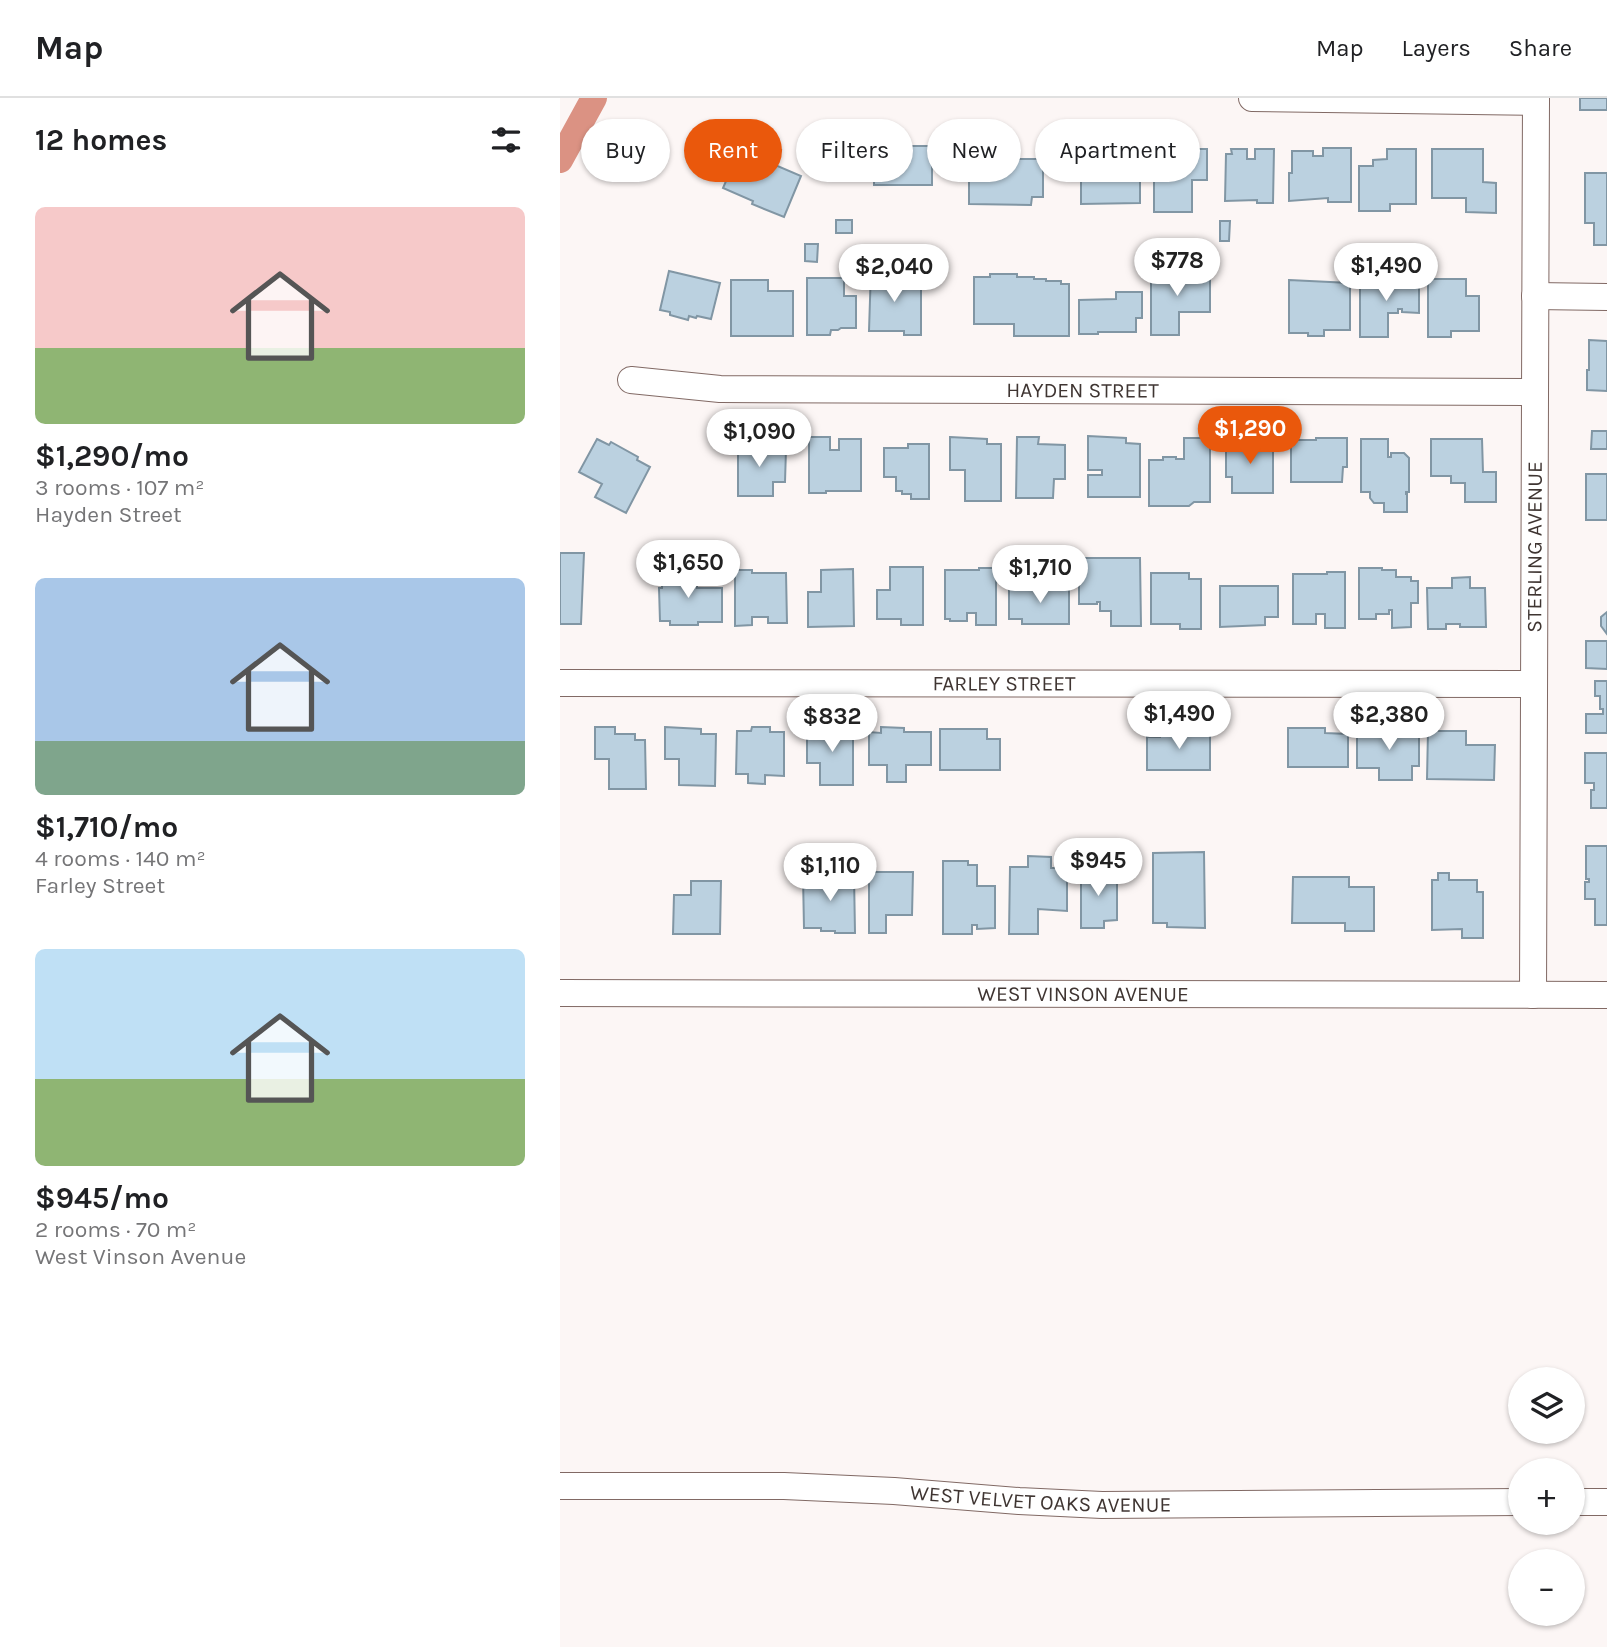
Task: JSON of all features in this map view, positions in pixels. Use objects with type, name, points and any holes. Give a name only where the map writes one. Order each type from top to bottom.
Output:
[{"type":"street","points":[[1252,98],[1536,100]]},
{"type":"street","name":"STERLING AVENUE","points":[[1533,995],[1536,100]]},
{"type":"street","points":[[1535,296],[1607,297]]},
{"type":"street","name":"HAYDEN STREET","points":[[631,380],[720,389],[1535,392]]},
{"type":"street","name":"FARLEY STREET","points":[[560,683],[1534,684]]},
{"type":"street","name":"WEST VINSON AVENUE","points":[[560,993],[1607,995]]},
{"type":"street","name":"WEST VELVET OAKS AVENUE","points":[[560,1486],[784,1486],[1102,1505],[1508,1502]]},
{"type":"street","points":[[1585,1502],[1607,1502]]},
{"type":"building","points":[[1580,98],[1607,98],[1607,110],[1580,110]]},
{"type":"building","points":[[913,146],[927,146],[927,182],[932,182],[932,185],[874,185],[874,182],[913,182]]},
{"type":"building","points":[[1323,148],[1351,148],[1351,202],[1328,202],[1328,198],[1289,201],[1292,151],[1313,151],[1313,156],[1323,156]]},
{"type":"building","points":[[1200,149],[1207,149],[1207,180],[1200,180]]},
{"type":"building","points":[[1231,149],[1247,149],[1247,159],[1255,159],[1255,149],[1274,149],[1273,203],[1257,203],[1257,200],[1225,201],[1226,154],[1232,154]]},
{"type":"building","points":[[1387,149],[1416,149],[1416,204],[1390,204],[1390,211],[1359,211],[1359,166],[1373,166],[1373,160],[1387,159]]},
{"type":"building","points":[[1432,149],[1483,149],[1483,182],[1496,183],[1496,213],[1466,212],[1466,198],[1432,198]]},
{"type":"building","points":[[1021,159],[1035,159],[1035,182],[1043,182],[1043,197],[1032,197],[1031,205],[969,204],[969,182],[1021,182]]},
{"type":"building","points":[[782,168],[796,174],[796,182],[799,182],[784,217],[723,188],[726,182],[782,182]]},
{"type":"building","points":[[1585,173],[1607,173],[1607,245],[1594,245],[1594,223],[1585,223]]},
{"type":"building","points":[[1081,182],[1140,182],[1140,203],[1081,204]]},
{"type":"building","points":[[1154,182],[1192,182],[1192,212],[1154,212]]},
{"type":"building","points":[[836,220],[852,220],[852,233],[836,233]]},
{"type":"building","points":[[1220,221],[1230,221],[1229,241],[1220,241]]},
{"type":"building","points":[[805,244],[818,244],[817,262],[805,261]]},
{"type":"building","points":[[1167,248],[1184,248],[1184,262],[1168,262]]},
{"type":"building","points":[[1168,265],[1184,265],[1184,273],[1210,275],[1210,312],[1179,312],[1179,335],[1151,335],[1151,270],[1168,270]]},
{"type":"building","points":[[871,269],[897,269],[897,282],[921,282],[921,335],[904,335],[904,331],[869,331]]},
{"type":"building","points":[[669,271],[720,283],[711,319],[689,316],[688,320],[660,310]]},
{"type":"building","points":[[990,274],[1017,274],[1017,277],[1034,277],[1069,284],[1069,336],[1014,336],[1014,324],[974,324],[974,277],[990,277]]},
{"type":"building","points":[[1364,277],[1419,279],[1419,313],[1402,312],[1402,309],[1398,309],[1398,313],[1388,313],[1388,337],[1360,337],[1360,286],[1364,286]]},
{"type":"building","points":[[807,278],[844,278],[844,296],[856,296],[856,328],[831,330],[830,335],[807,335]]},
{"type":"building","points":[[1428,279],[1466,279],[1466,296],[1479,296],[1479,331],[1451,331],[1451,337],[1428,337]]},
{"type":"building","points":[[731,280],[768,280],[768,291],[793,291],[793,336],[731,336]]},
{"type":"building","points":[[1289,280],[1350,283],[1350,330],[1324,330],[1324,336],[1289,333]]},
{"type":"building","points":[[1116,292],[1142,292],[1142,318],[1136,318],[1136,332],[1079,334],[1079,300],[1116,299]]},
{"type":"building","points":[[1589,340],[1607,341],[1607,391],[1587,390]]},
{"type":"building","points":[[1592,431],[1607,431],[1607,449],[1591,449]]},
{"type":"building","points":[[1088,436],[1126,438],[1126,443],[1140,444],[1140,497],[1088,497],[1088,475],[1102,475],[1102,470],[1088,470]]},
{"type":"building","points":[[809,437],[830,437],[830,450],[839,450],[839,439],[861,439],[861,491],[809,493]]},
{"type":"building","points":[[950,437],[987,439],[987,444],[1001,444],[1001,501],[965,501],[965,470],[950,470]]},
{"type":"building","points":[[1017,437],[1039,437],[1038,444],[1065,445],[1065,479],[1054,479],[1053,498],[1016,498]]},
{"type":"building","points":[[1184,438],[1210,438],[1210,502],[1194,502],[1189,506],[1149,506],[1149,460],[1163,460],[1163,457],[1184,459]]},
{"type":"building","points":[[1251,438],[1262,438],[1262,443],[1273,443],[1273,493],[1232,493],[1232,477],[1226,477],[1226,439],[1244,439],[1244,443],[1251,443]]},
{"type":"building","points":[[1347,438],[1347,467],[1343,467],[1342,482],[1291,482],[1291,440]]},
{"type":"building","points":[[597,439],[609,445],[611,442],[650,467],[626,513],[595,497],[602,484],[579,472]]},
{"type":"building","points":[[1361,439],[1388,439],[1388,457],[1391,457],[1391,453],[1404,453],[1409,458],[1407,512],[1384,512],[1384,503],[1374,503],[1370,492],[1361,492]]},
{"type":"building","points":[[1431,439],[1482,439],[1483,472],[1496,472],[1496,502],[1465,502],[1465,483],[1451,483],[1451,476],[1431,476]]},
{"type":"building","points":[[738,441],[760,441],[760,449],[786,449],[785,482],[773,482],[773,496],[738,496]]},
{"type":"building","points":[[908,444],[929,444],[929,499],[911,499],[911,494],[896,491],[896,477],[884,477],[884,448],[908,448]]},
{"type":"building","points":[[1586,474],[1607,474],[1607,520],[1586,520]]},
{"type":"building","points":[[560,553],[584,553],[581,624],[560,624]]},
{"type":"building","points":[[1079,558],[1140,558],[1141,626],[1111,626],[1111,611],[1100,611],[1100,602],[1079,604]]},
{"type":"building","points":[[890,567],[923,567],[923,625],[901,625],[901,619],[877,619],[877,590],[890,590]]},
{"type":"building","points":[[996,568],[996,625],[976,625],[976,613],[967,613],[967,621],[945,619],[945,570]]},
{"type":"building","points":[[1359,568],[1396,570],[1396,577],[1411,577],[1411,581],[1418,581],[1418,603],[1411,603],[1411,627],[1392,628],[1392,610],[1389,610],[1389,614],[1376,614],[1376,619],[1359,619]]},
{"type":"building","points":[[853,569],[854,626],[808,627],[808,592],[821,592],[821,570]]},
{"type":"building","points":[[662,570],[697,570],[697,588],[722,588],[722,622],[670,625],[670,621],[660,621],[659,588],[662,588]]},
{"type":"building","points":[[735,570],[786,573],[787,623],[768,623],[768,617],[752,617],[752,625],[735,626]]},
{"type":"building","points":[[1345,572],[1345,628],[1325,628],[1325,614],[1316,614],[1316,624],[1293,624],[1293,574]]},
{"type":"building","points":[[1151,573],[1189,573],[1189,579],[1201,579],[1201,629],[1180,629],[1180,624],[1151,624]]},
{"type":"building","points":[[1470,577],[1470,588],[1485,588],[1486,627],[1446,624],[1446,629],[1428,629],[1427,588],[1452,588],[1452,578]]},
{"type":"building","points":[[1009,586],[1069,586],[1069,624],[1022,624],[1022,619],[1009,619]]},
{"type":"building","points":[[1220,586],[1278,586],[1278,617],[1265,617],[1265,625],[1220,627]]},
{"type":"building","points":[[1607,612],[1607,634],[1601,626],[1601,617]]},
{"type":"building","points":[[1586,641],[1607,641],[1607,669],[1586,668]]},
{"type":"building","points":[[1595,681],[1607,681],[1607,733],[1586,733],[1586,714],[1603,714],[1603,709],[1600,709],[1600,696],[1595,696]]},
{"type":"building","points":[[595,727],[615,727],[615,734],[635,734],[635,740],[645,740],[646,789],[609,789],[609,759],[595,759]]},
{"type":"building","points":[[665,727],[701,729],[701,734],[716,734],[715,786],[679,785],[679,759],[665,759]]},
{"type":"building","points":[[752,727],[770,727],[770,732],[784,732],[784,776],[765,775],[765,784],[748,783],[748,774],[736,774],[737,731],[751,731]]},
{"type":"building","points":[[807,727],[853,727],[853,785],[820,785],[820,763],[807,763]]},
{"type":"building","points":[[881,727],[904,728],[904,732],[931,732],[931,765],[906,765],[906,782],[887,782],[887,765],[869,765],[869,732],[881,733]]},
{"type":"building","points":[[1288,728],[1325,728],[1325,733],[1348,734],[1348,767],[1288,767]]},
{"type":"building","points":[[940,729],[987,729],[987,739],[1000,739],[1000,770],[940,770]]},
{"type":"building","points":[[1357,730],[1419,730],[1419,766],[1412,766],[1412,780],[1379,780],[1379,768],[1357,768]]},
{"type":"building","points":[[1160,731],[1210,731],[1210,770],[1147,770],[1147,737],[1160,737]]},
{"type":"building","points":[[1428,731],[1466,731],[1466,745],[1495,745],[1494,780],[1427,779]]},
{"type":"building","points":[[1585,753],[1607,753],[1607,808],[1591,808],[1591,790],[1594,790],[1594,783],[1585,783]]},
{"type":"building","points":[[1586,846],[1607,846],[1607,925],[1595,925],[1595,899],[1585,899],[1585,882],[1589,882],[1589,879],[1586,879]]},
{"type":"building","points":[[1204,852],[1205,928],[1167,927],[1167,923],[1153,923],[1153,853]]},
{"type":"building","points":[[1028,856],[1051,857],[1051,868],[1067,868],[1067,911],[1038,909],[1038,934],[1009,934],[1010,867],[1028,867]]},
{"type":"building","points":[[943,861],[968,861],[968,865],[977,865],[977,886],[995,886],[995,928],[977,929],[977,925],[972,925],[972,934],[943,934]]},
{"type":"building","points":[[1117,870],[1117,920],[1104,921],[1104,928],[1081,928],[1081,871]]},
{"type":"building","points":[[869,872],[913,872],[912,915],[886,915],[886,933],[869,933]]},
{"type":"building","points":[[1438,873],[1449,873],[1449,880],[1477,880],[1477,892],[1483,892],[1483,938],[1462,938],[1462,929],[1432,930],[1432,880],[1438,880]]},
{"type":"building","points":[[854,875],[855,933],[804,928],[803,876]]},
{"type":"building","points":[[1293,877],[1349,877],[1349,887],[1374,887],[1374,931],[1345,931],[1345,923],[1292,923]]},
{"type":"building","points":[[691,881],[721,881],[720,934],[673,934],[674,895],[691,895]]},
{"type":"waterway","points":[[560,160],[594,98]]}]
